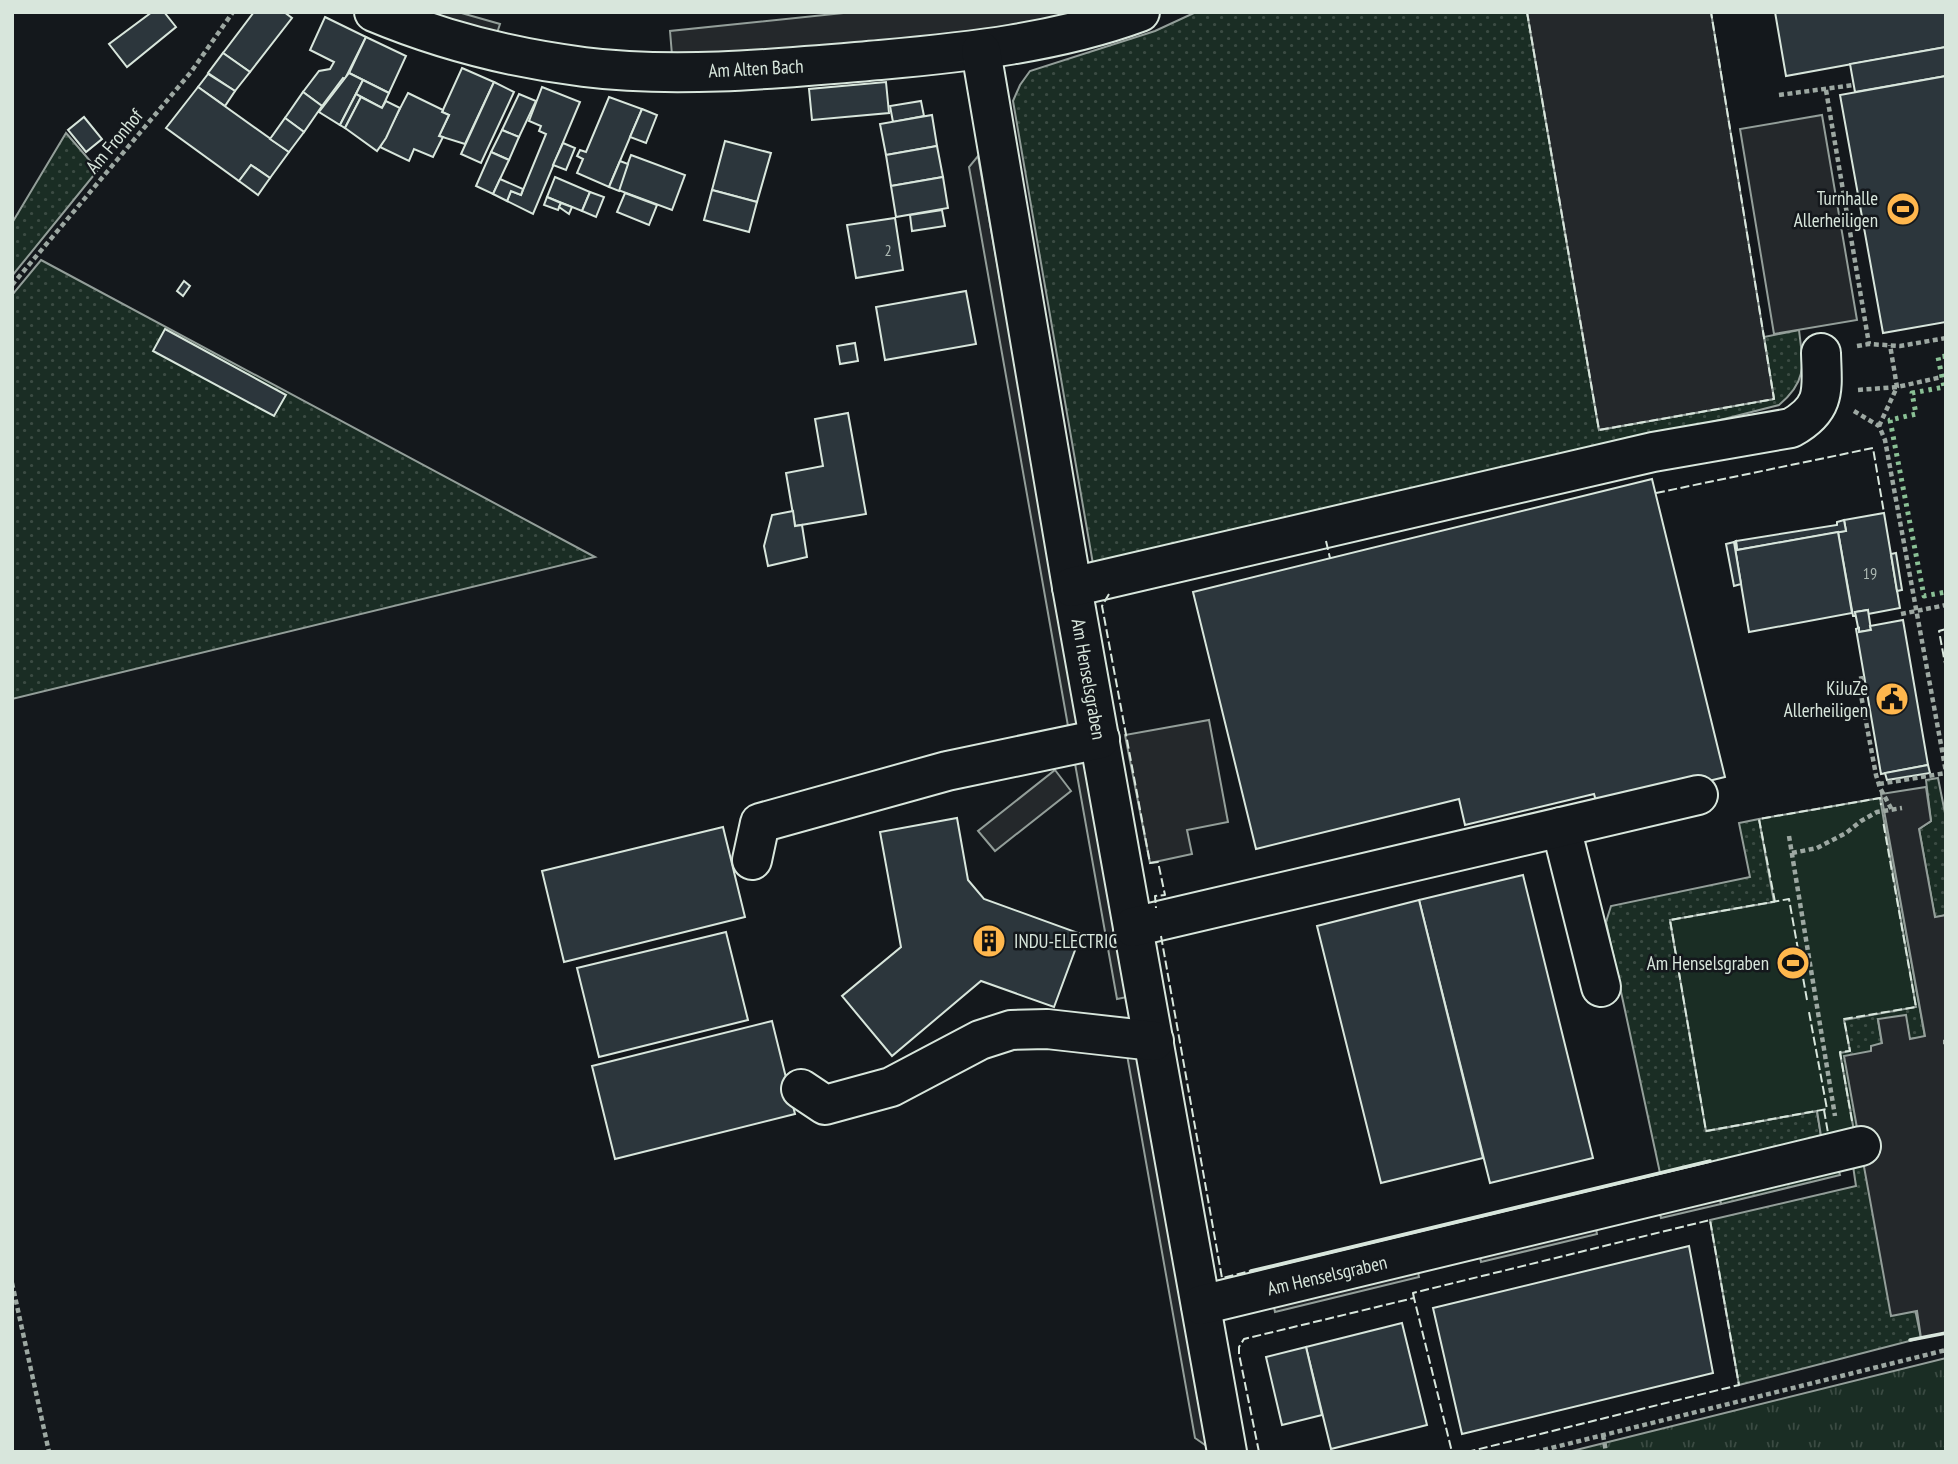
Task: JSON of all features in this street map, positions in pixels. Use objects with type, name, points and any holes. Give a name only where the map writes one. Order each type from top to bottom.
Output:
[{"type":"street","name":"Am Alten Bach","points":[[374,12],[435,36],[488,50],[584,67],[707,71],[817,66],[981,51],[1065,35],[1140,12]]},
{"type":"street","name":"Am Henselsgraben","points":[[981,51],[1072,587],[1227,1452]]},
{"type":"street","points":[[1072,587],[1639,455],[1791,428],[1808,419],[1822,393],[1821,353]]},
{"type":"street","points":[[752,860],[760,822],[947,772],[1100,739]]},
{"type":"street","points":[[1133,928],[1698,794]]},
{"type":"street","points":[[1561,827],[1601,987]]},
{"type":"street","points":[[801,1089],[825,1105],[891,1087],[980,1040],[1011,1030],[1047,1029],[1154,1041]]},
{"type":"street","name":"Am Henselsgraben","points":[[1201,1305],[1851,1149]]},
{"type":"path","name":"Am Fronhof","points":[[12,285],[191,72],[233,12]]},
{"type":"path","points":[[1779,95],[1854,85]]},
{"type":"path","points":[[1826,90],[1870,344]]},
{"type":"path","points":[[1821,353],[1870,344],[1900,346],[1946,338]]},
{"type":"path","points":[[1879,426],[1897,387],[1890,345]]},
{"type":"path","points":[[1822,393],[1897,387],[1942,377]]},
{"type":"path","points":[[1822,393],[1879,426],[1885,440],[1946,773],[1879,785]]},
{"type":"path","points":[[1901,614],[1946,605]]},
{"type":"path","points":[[1864,678],[1858,679],[1879,785],[1892,810]]},
{"type":"path","points":[[1792,853],[1817,848],[1877,812],[1902,808]]},
{"type":"path","points":[[1789,836],[1851,1149]]},
{"type":"path","points":[[12,1283],[49,1452]]},
{"type":"path","points":[[1535,1452],[1946,1350]]},
{"type":"path","points":[[1603,1435],[1606,1452]]},
{"type":"green space","points":[[1196,12],[1527,12],[1599,430],[1774,399],[1764,337],[1799,330],[1802,362],[1795,388],[1779,405],[1653,437],[1093,564],[1013,101],[1030,71],[1155,31]]},
{"type":"green space","points":[[66,133],[98,170],[12,276],[12,223]]},
{"type":"green space","points":[[41,260],[595,557],[12,699],[12,295]]},
{"type":"green space","points":[[1938,778],[1946,818],[1946,915],[1935,918],[1919,829],[1931,821],[1926,780]]},
{"type":"green space","name":"Am Henselsgraben","points":[[1880,798],[1916,1007],[1844,1020],[1850,1051],[1840,1053],[1854,1131],[1821,1136],[1817,1111],[1706,1131],[1670,920],[1774,902],[1759,819]]},
{"type":"green space","points":[[1759,819],[1775,902],[1670,920],[1707,1131],[1817,1111],[1821,1136],[1712,1173],[1709,1161],[1660,1173],[1606,922],[1611,906],[1750,877],[1739,823]]},
{"type":"green space","points":[[1886,821],[1925,1037],[1910,1039],[1878,1020],[1882,1044],[1879,1124],[1845,1130],[1831,1046],[1835,1006],[1875,823]]},
{"type":"green space","points":[[1883,1154],[1921,1338],[1739,1385],[1710,1220],[1856,1186],[1852,1159]]},
{"type":"green space","points":[[1837,1164],[1840,1175],[1721,1204],[1718,1193]]},
{"type":"green space","points":[[1946,1358],[1946,1452],[1568,1452]]},
{"type":"shaded area","points":[[423,12],[458,12],[500,24],[496,36]]},
{"type":"shaded area","points":[[853,12],[1079,12],[1017,29],[781,50],[672,55],[670,31]]},
{"type":"shaded area","points":[[1527,12],[1711,12],[1774,399],[1599,430]]},
{"type":"shaded area","points":[[1822,115],[1857,320],[1774,334],[1740,129]]},
{"type":"shaded area","points":[[978,156],[1079,724],[1068,726],[969,167]]},
{"type":"shaded area","points":[[1209,720],[1228,822],[1187,830],[1192,854],[1150,863],[1125,735]]},
{"type":"shaded area","points":[[1085,756],[1127,997],[1117,999],[1074,758]]},
{"type":"shaded area","points":[[1055,770],[1071,791],[995,851],[978,831]]},
{"type":"shaded area","points":[[1926,787],[1931,821],[1919,829],[1935,917],[1946,915],[1946,1333],[1921,1338],[1917,1311],[1891,1316],[1844,1056],[1871,1051],[1871,1046],[1882,1043],[1878,1019],[1906,1015],[1910,1039],[1925,1036],[1881,794]]},
{"type":"shaded area","points":[[1138,1052],[1208,1447],[1195,1438],[1127,1055]]},
{"type":"shaded area","points":[[1718,1193],[1721,1204],[1661,1218],[1658,1207]]},
{"type":"shaded area","points":[[1595,1224],[1597,1234],[1481,1262],[1479,1252]]},
{"type":"shaded area","points":[[1417,1267],[1419,1277],[1275,1312],[1273,1303]]},
{"type":"building","points":[[152,12],[164,12],[176,27],[127,67],[109,44]]},
{"type":"building","points":[[254,12],[284,12],[292,18],[250,72],[223,53]]},
{"type":"building","points":[[1775,12],[1946,12],[1946,47],[1786,76]]},
{"type":"building","points":[[325,17],[366,37],[345,79],[343,78],[322,106],[303,92],[319,71],[330,69],[334,62],[310,50]]},
{"type":"building","points":[[366,37],[406,56],[389,93],[349,73]]},
{"type":"building","points":[[1946,47],[1946,76],[1855,92],[1850,64]]},
{"type":"building","points":[[223,53],[250,72],[235,91],[208,73]]},
{"type":"building","points":[[462,68],[494,82],[465,144],[439,136],[449,115],[442,112]]},
{"type":"building","points":[[349,73],[363,80],[340,125],[319,112]]},
{"type":"building","points":[[208,74],[235,91],[225,106],[198,87]]},
{"type":"building","name":"Turnhalle Allerheiligen","points":[[1946,76],[1946,322],[1883,333],[1840,95]]},
{"type":"building","points":[[363,80],[389,93],[382,108],[356,94]]},
{"type":"building","points":[[494,82],[514,92],[481,163],[461,154]]},
{"type":"building","points":[[886,82],[889,113],[812,120],[809,89]]},
{"type":"building","points":[[198,87],[289,152],[270,178],[251,165],[239,181],[166,128]]},
{"type":"building","points":[[542,87],[580,102],[533,214],[507,201],[511,191],[521,195],[546,134],[539,131],[541,126],[529,121]]},
{"type":"building","points":[[303,92],[322,106],[304,132],[285,118]]},
{"type":"building","points":[[408,93],[449,115],[439,136],[443,137],[433,157],[414,149],[409,161],[380,147]]},
{"type":"building","points":[[356,94],[361,97],[345,128],[340,125]]},
{"type":"building","points":[[519,94],[536,101],[519,137],[502,130]]},
{"type":"building","points":[[361,97],[382,108],[386,101],[400,108],[377,151],[345,128]]},
{"type":"building","points":[[609,97],[642,109],[609,187],[577,173],[583,159],[577,156],[580,150],[586,152]]},
{"type":"building","points":[[921,101],[924,116],[893,122],[890,106]]},
{"type":"building","points":[[642,109],[657,115],[646,143],[630,137]]},
{"type":"building","points":[[932,115],[937,146],[886,155],[880,124]]},
{"type":"building","points":[[84,117],[102,139],[86,152],[68,130]]},
{"type":"building","points":[[285,118],[304,132],[289,152],[270,139]]},
{"type":"building","points":[[502,130],[519,137],[509,160],[491,152]]},
{"type":"building","points":[[725,141],[771,153],[757,202],[712,190]]},
{"type":"building","points":[[563,143],[575,148],[566,170],[553,165]]},
{"type":"building","points":[[937,146],[943,177],[891,186],[886,155]]},
{"type":"building","points":[[491,152],[509,160],[493,194],[476,186]]},
{"type":"building","points":[[631,155],[685,175],[672,210],[618,190]]},
{"type":"building","points":[[620,161],[628,164],[619,191],[609,187]]},
{"type":"building","points":[[251,165],[270,178],[258,195],[239,181]]},
{"type":"building","points":[[555,177],[590,192],[582,211],[547,197]]},
{"type":"building","points":[[943,177],[948,208],[896,217],[891,186]]},
{"type":"building","points":[[500,179],[523,189],[521,195],[511,191],[507,201],[493,194]]},
{"type":"building","points":[[712,190],[757,202],[749,232],[704,220]]},
{"type":"building","points":[[590,192],[604,197],[596,217],[582,211]]},
{"type":"building","points":[[625,193],[657,205],[649,225],[617,212]]},
{"type":"building","points":[[547,197],[561,203],[558,210],[544,205]]},
{"type":"building","points":[[561,203],[572,207],[569,214],[559,207]]},
{"type":"building","points":[[942,210],[945,226],[912,231],[910,215]]},
{"type":"building","points":[[895,218],[903,270],[856,278],[847,225]]},
{"type":"building","points":[[184,281],[190,286],[183,296],[177,291]]},
{"type":"building","points":[[966,291],[976,344],[885,360],[876,307]]},
{"type":"building","points":[[165,329],[286,395],[274,416],[153,351]]},
{"type":"building","points":[[855,343],[858,361],[840,364],[837,346]]},
{"type":"building","points":[[848,413],[866,514],[795,526],[786,473],[823,466],[815,419]]},
{"type":"building","points":[[1652,479],[1725,777],[1598,808],[1594,794],[1465,825],[1459,799],[1256,849],[1193,592]]},
{"type":"building","points":[[793,511],[795,526],[802,525],[807,557],[768,566],[764,546],[772,515]]},
{"type":"building","points":[[1884,513],[1900,608],[1868,614],[1868,610],[1855,612],[1856,616],[1853,616],[1838,532],[1846,531],[1844,520]]},
{"type":"building","points":[[1844,520],[1846,531],[1737,550],[1736,541],[1837,525],[1837,522]]},
{"type":"building","points":[[1838,532],[1852,613],[1749,632],[1734,542],[1736,541],[1737,550]]},
{"type":"building","points":[[1734,542],[1741,584],[1734,586],[1726,544]]},
{"type":"building","points":[[1896,553],[1902,590],[1897,591],[1891,554]]},
{"type":"building","points":[[1868,610],[1871,630],[1859,632],[1855,612]]},
{"type":"building","name":"KiJuZe Allerheiligen","points":[[1903,620],[1928,765],[1881,774],[1856,629],[1859,628],[1859,632],[1871,630],[1870,626]]},
{"type":"building","points":[[1928,765],[1930,773],[1887,780],[1885,773]]},
{"type":"building","name":"INDU-ELECTRIC","points":[[957,818],[968,880],[984,899],[1081,934],[1054,1007],[981,981],[892,1056],[842,996],[901,947],[880,832]]},
{"type":"building","points":[[723,827],[745,917],[564,962],[542,871]]},
{"type":"building","points":[[1523,875],[1593,1158],[1490,1183],[1419,900]]},
{"type":"building","points":[[1419,900],[1483,1158],[1381,1183],[1317,926]]},
{"type":"building","points":[[726,932],[748,1020],[599,1057],[577,968]]},
{"type":"building","points":[[772,1021],[795,1114],[615,1159],[592,1066]]},
{"type":"building","points":[[1689,1246],[1713,1373],[1462,1434],[1433,1308]]},
{"type":"building","points":[[1402,1323],[1427,1425],[1331,1449],[1306,1347]]},
{"type":"building","points":[[1306,1347],[1322,1415],[1282,1425],[1266,1357]]},
{"type":"hedge","points":[[1946,356],[1938,357],[1944,387],[1912,393],[1916,414],[1890,420],[1924,596],[1946,592]]},
{"type":"fence","points":[[1527,12],[1599,430],[1774,399],[1711,12]]},
{"type":"fence","points":[[1656,493],[1873,448],[1884,513]]},
{"type":"fence","points":[[1326,541],[1330,558]]},
{"type":"fence","points":[[1109,594],[1102,606],[1150,863],[1158,862],[1165,895],[1155,896],[1156,908]]},
{"type":"fence","points":[[1946,629],[1939,631],[1946,669]]},
{"type":"fence","points":[[1775,902],[1759,819],[1880,798],[1881,805]]},
{"type":"fence","points":[[1852,1121],[1840,1052],[1850,1051],[1844,1019],[1916,1007],[1883,821]]},
{"type":"fence","points":[[1807,1000],[1789,899],[1670,920],[1706,1131],[1827,1109],[1809,1012]]},
{"type":"fence","points":[[1161,936],[1222,1278],[1251,1271]]},
{"type":"fence","points":[[1824,1110],[1828,1133]]},
{"type":"fence","points":[[1414,1298],[1413,1293],[1710,1220],[1739,1385],[1467,1452]]},
{"type":"fence","points":[[1259,1452],[1239,1354],[1239,1347],[1244,1339],[1414,1298],[1452,1452]]},
{"type":"wall","points":[[1251,1271],[1710,1161]]},
{"type":"wall","points":[[1910,1340],[1946,1333]]},
{"type":"place","name":"Turnhalle Allerheiligen","points":[[1903,209]]},
{"type":"place","name":"KiJuZe Allerheiligen","points":[[1892,699]]},
{"type":"place","name":"INDU-ELECTRIC","points":[[989,941]]},
{"type":"place","name":"Am Henselsgraben","points":[[1793,963]]}]
